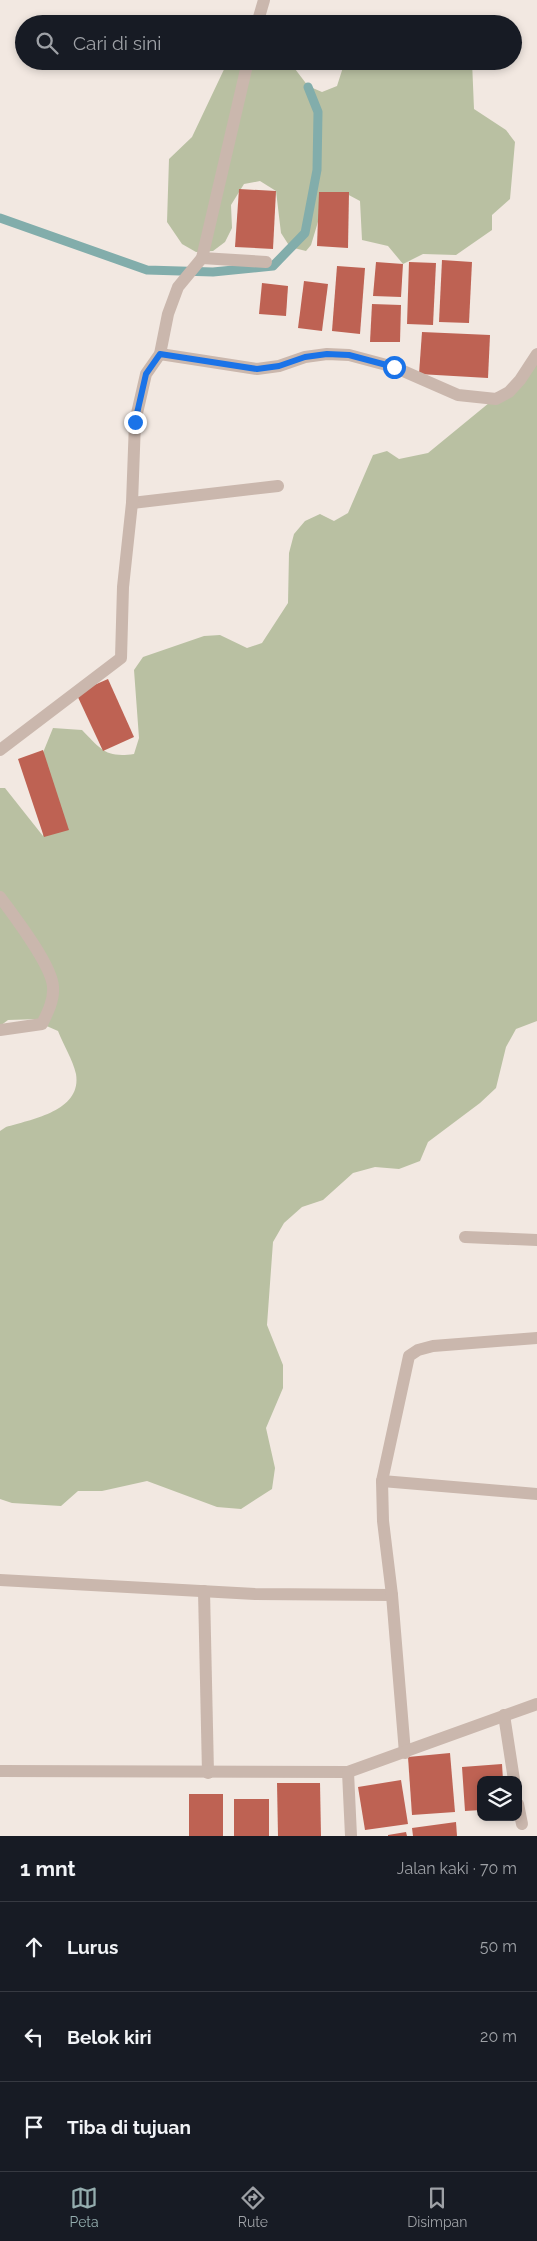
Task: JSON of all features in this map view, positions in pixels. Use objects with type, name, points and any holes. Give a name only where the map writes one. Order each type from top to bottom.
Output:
[{"type":"street","points":[[260,15],[264,0]]},
{"type":"street","points":[[0,750],[121,658],[123,587],[132,503],[135,422],[146,374],[160,354],[168,314],[178,287],[200,260],[246,70]]},
{"type":"street","points":[[200,260],[266,262]]},
{"type":"street","points":[[160,354],[257,369],[279,366],[305,357],[327,354],[349,355],[394,367],[458,395],[496,399],[509,392],[520,380],[537,354]]},
{"type":"street","points":[[132,503],[278,486]]},
{"type":"street","points":[[0,897],[51,973],[53,988],[50,1009],[42,1024],[0,1030]]},
{"type":"street","points":[[465,1237],[537,1240]]},
{"type":"street","points":[[405,1753],[392,1595],[383,1521],[382,1481],[409,1356],[418,1350],[433,1346],[537,1338]]},
{"type":"street","points":[[382,1481],[537,1494]]},
{"type":"street","points":[[0,1580],[204,1591],[392,1595]]},
{"type":"street","points":[[204,1591],[208,1773]]},
{"type":"street","points":[[0,1771],[348,1772],[537,1704]]},
{"type":"street","points":[[504,1715],[513,1776]]},
{"type":"street","points":[[348,1772],[351,1836]]},
{"type":"green space","points":[[224,70],[296,70],[308,86],[322,92],[337,86],[342,70],[472,70],[474,109],[506,130],[515,142],[510,199],[492,215],[492,230],[456,255],[423,254],[403,264],[388,246],[362,240],[360,201],[345,193],[327,192],[311,245],[306,251],[290,247],[281,233],[276,191],[260,181],[244,184],[231,205],[232,228],[225,242],[213,251],[196,252],[182,244],[167,222],[169,159],[192,137]]},
{"type":"green space","points":[[537,355],[537,1021],[516,1029],[506,1047],[496,1088],[480,1103],[428,1142],[420,1161],[399,1169],[375,1167],[353,1173],[323,1200],[302,1207],[284,1223],[273,1242],[267,1325],[283,1365],[283,1388],[266,1428],[275,1468],[272,1489],[241,1509],[217,1507],[147,1481],[102,1491],[78,1491],[61,1506],[12,1503],[0,1499],[0,1131],[6,1127],[41,1116],[63,1105],[71,1097],[76,1087],[76,1074],[58,1031],[42,1024],[40,1019],[8,1020],[0,1026],[0,788],[5,788],[43,836],[40,760],[53,728],[82,730],[104,751],[116,755],[134,754],[139,738],[134,670],[143,657],[204,636],[220,635],[247,648],[262,643],[288,603],[289,553],[294,534],[305,521],[320,514],[334,521],[348,513],[373,455],[387,451],[399,459],[428,453],[528,371]]},
{"type":"building","points":[[239,189],[276,191],[273,249],[235,247]]},
{"type":"building","points":[[319,192],[349,192],[348,248],[317,246]]},
{"type":"building","points":[[442,260],[472,262],[469,323],[439,322]]},
{"type":"building","points":[[376,262],[403,264],[401,297],[373,296]]},
{"type":"building","points":[[409,262],[436,263],[433,325],[407,324]]},
{"type":"building","points":[[337,266],[365,268],[360,334],[332,331]]},
{"type":"building","points":[[304,281],[328,284],[322,331],[298,328]]},
{"type":"building","points":[[262,283],[288,286],[286,316],[259,314]]},
{"type":"building","points":[[372,304],[401,305],[400,342],[370,342]]},
{"type":"building","points":[[422,332],[490,335],[488,378],[419,374]]},
{"type":"building","points":[[108,679],[134,737],[103,751],[76,693]]},
{"type":"building","points":[[43,750],[69,830],[44,837],[18,759]]},
{"type":"building","points":[[450,1753],[455,1812],[412,1815],[408,1757]]},
{"type":"building","points":[[502,1764],[503,1776],[477,1776],[477,1810],[465,1811],[462,1767]]},
{"type":"building","points":[[401,1780],[408,1824],[365,1830],[358,1787]]},
{"type":"building","points":[[277,1783],[320,1783],[321,1836],[278,1836]]},
{"type":"building","points":[[189,1794],[223,1794],[223,1836],[189,1836]]},
{"type":"building","points":[[234,1799],[269,1799],[269,1836],[234,1836]]},
{"type":"building","points":[[456,1822],[457,1836],[413,1836],[412,1828]]},
{"type":"building","points":[[406,1832],[407,1836],[388,1836],[388,1835]]},
{"type":"waterway","points":[[0,218],[147,270],[213,272],[273,266],[305,233],[317,170],[318,112],[308,87]]},
{"type":"route","points":[[135,422],[146,374],[160,354],[257,369],[279,366],[305,357],[327,354],[349,355],[394,367]]}]
